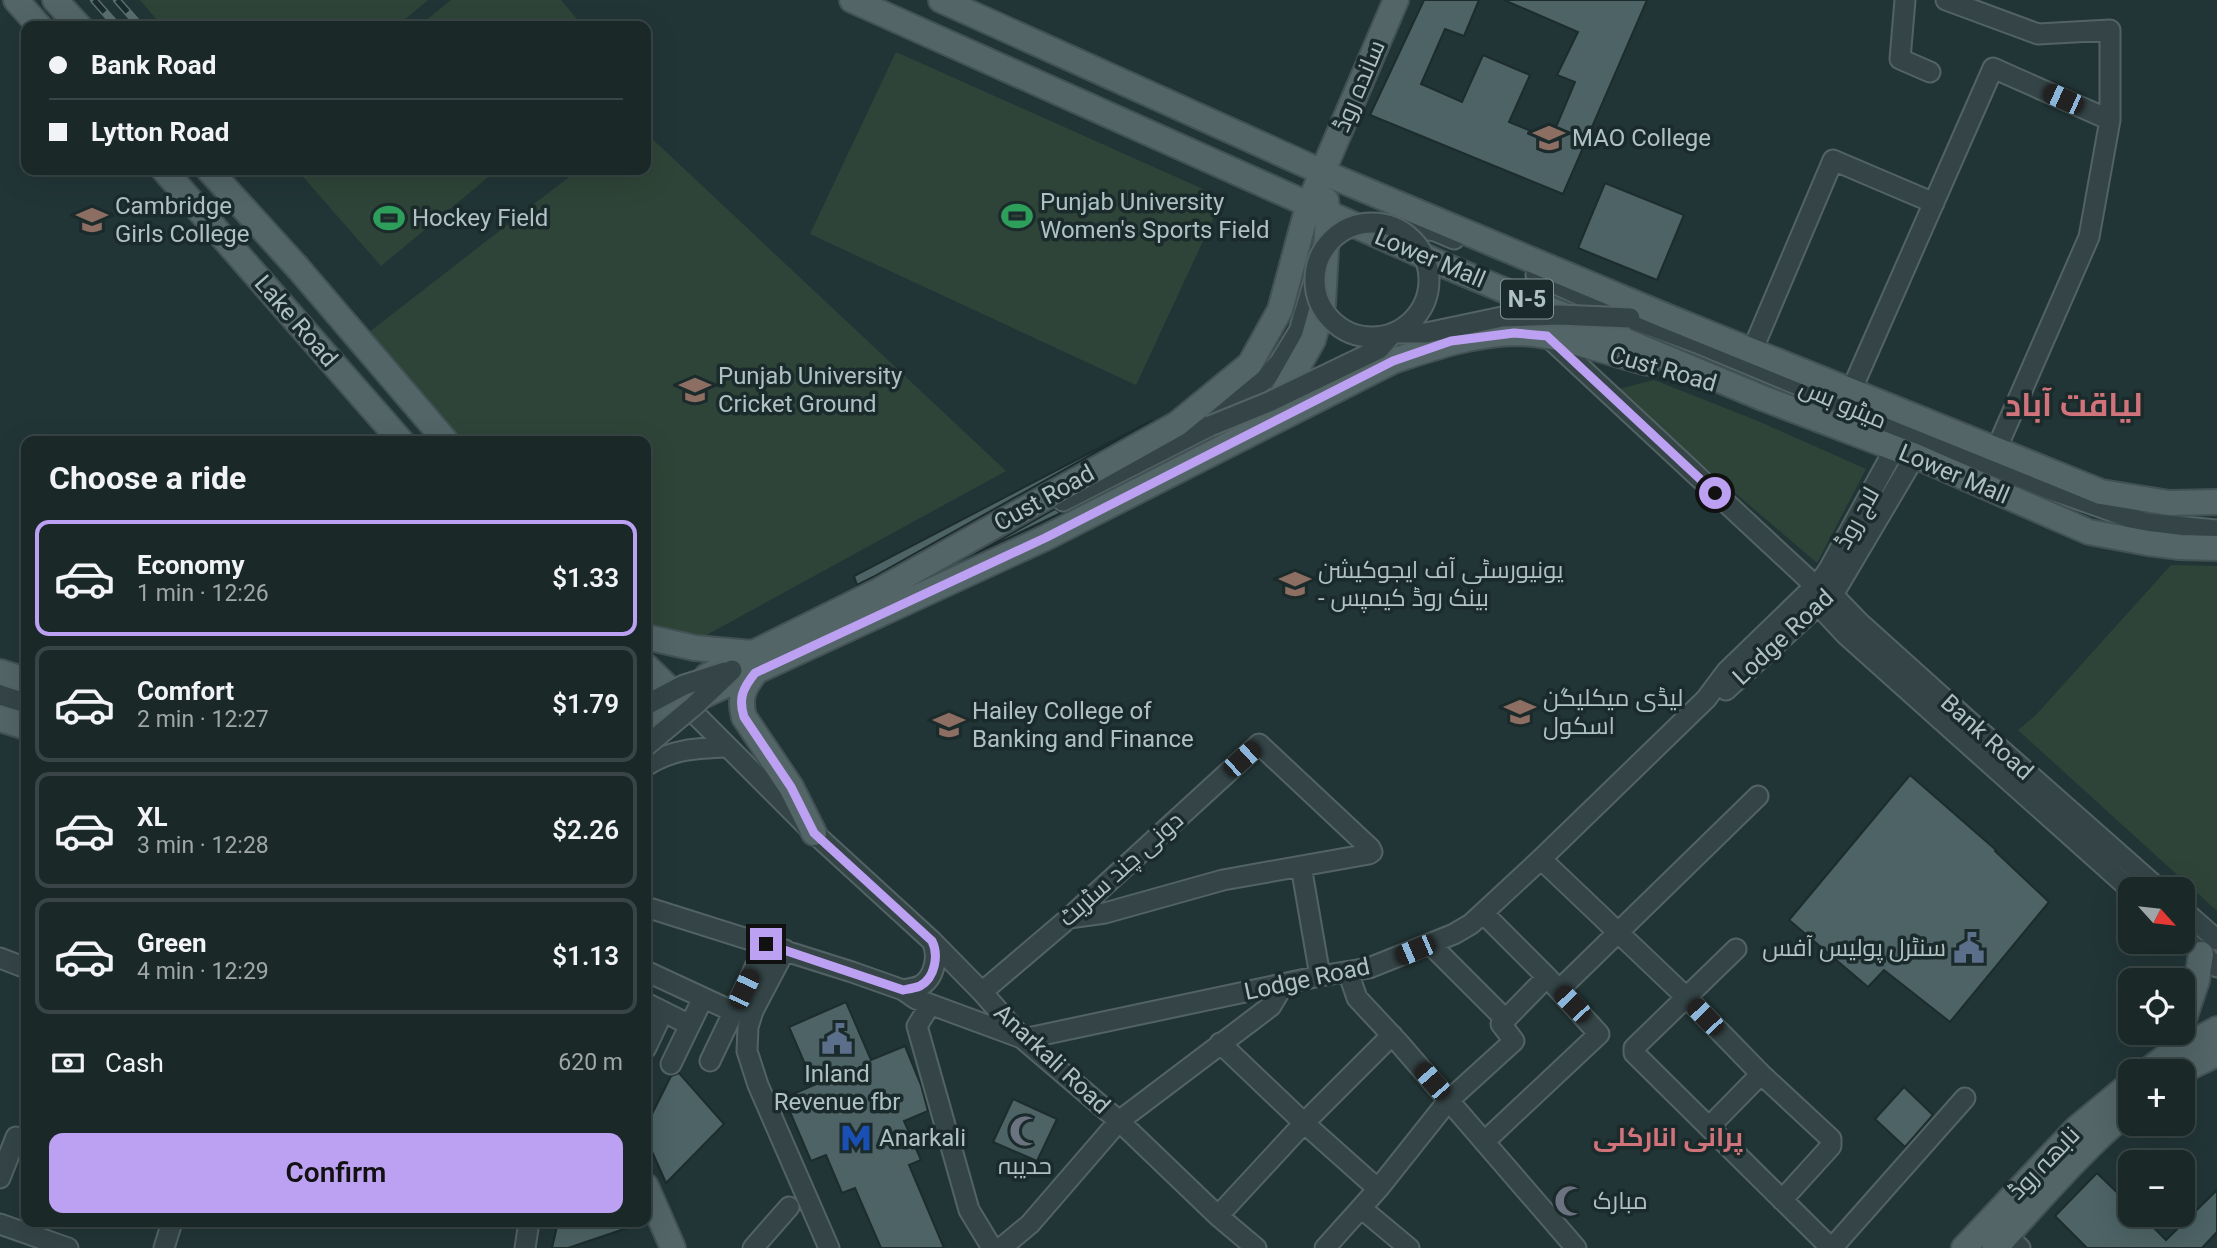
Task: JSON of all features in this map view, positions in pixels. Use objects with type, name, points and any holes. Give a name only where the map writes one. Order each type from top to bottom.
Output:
[{"type":"main road","points":[[16,0],[35,21]]},
{"type":"main road","points":[[55,0],[74,21]]},
{"type":"main road","name":"Lower Mall","points":[[852,0],[1318,210],[1765,399],[1905,452],[2089,532],[2148,543],[2217,548]]},
{"type":"main road","name":"Lower Mall","points":[[941,0],[1322,172],[1752,351],[2101,492],[2169,503],[2217,502]]},
{"type":"main road","name":"ساندہ روڈ","points":[[1322,172],[1396,0]]},
{"type":"main road","points":[[1262,428],[1313,340],[1323,304],[1318,210],[1322,172]]},
{"type":"main road","name":"Lake Road","points":[[168,175],[397,436]]},
{"type":"main road","points":[[214,175],[298,268],[442,436]]},
{"type":"main road","name":"Cust Road","points":[[747,665],[1177,424],[1250,364],[1280,310],[1318,210]]},
{"type":"main road","name":"Cust Road","points":[[651,712],[747,665],[1045,538],[1393,361],[1451,341],[1514,333],[1547,336],[1657,365],[1765,399]]},
{"type":"main road","points":[[651,638],[695,648],[747,665],[740,705],[744,717],[791,787],[814,833]]},
{"type":"main road","points":[[651,671],[679,698]]},
{"type":"main road","name":"Cust Road","points":[[651,728],[679,698]]},
{"type":"main road","points":[[2195,986],[2212,954]]},
{"type":"main road","points":[[2181,1059],[2217,1029]]},
{"type":"main road","points":[[2195,1059],[2217,1054]]},
{"type":"main road","name":"نابھہ روڈ","points":[[2003,1238],[2077,1128],[2118,1094]]},
{"type":"main road","name":"نابھہ روڈ","points":[[1964,1248],[2003,1238],[2070,1165],[2118,1120]]},
{"type":"main road","points":[[651,1197],[673,1248]]},
{"type":"street","points":[[1905,0],[1899,59],[1930,72]]},
{"type":"street","points":[[1946,0],[2038,34],[2110,30],[2110,120],[2089,237],[1996,450]]},
{"type":"street","points":[[1851,391],[1993,68],[2110,120]]},
{"type":"street","points":[[1752,351],[1833,160],[1934,203]]},
{"type":"street","name":"میٹرو بس","points":[[1210,426],[1265,379],[1280,362],[1298,331],[1314,281],[1316,263],[1324,247],[1337,234],[1353,225],[1371,222],[1434,231],[1630,318],[1710,348],[2094,506],[2145,523],[2217,530]]},
{"type":"street","name":"میٹرو بس","points":[[651,702],[684,685],[747,665],[1210,426],[1269,402],[1379,349],[1393,333],[1408,324],[1420,311],[1428,295],[1426,260],[1418,244],[1405,232],[1389,224]]},
{"type":"street","name":"میٹرو بس","points":[[1314,281],[1317,300],[1326,316],[1340,328],[1357,336],[1426,333],[1502,317],[1559,315],[1630,318]]},
{"type":"street","name":"Bank Road","points":[[1485,281],[1822,595],[1859,622],[2145,877]]},
{"type":"street","name":"Lodge Road","points":[[1023,1039],[1369,968],[1454,934],[1471,924],[1706,698],[1727,690],[1822,595],[1843,580],[1905,452]]},
{"type":"street","name":"Bank Road","points":[[1822,595],[1846,635],[2118,878]]},
{"type":"street","name":"میٹرو بس","points":[[651,742],[747,665]]},
{"type":"street","points":[[8,725],[15,676]]},
{"type":"street","points":[[0,695],[21,701]]},
{"type":"street","name":"Anarkali Road","points":[[679,698],[814,833],[932,941],[1023,1039],[1119,1121],[1218,1216],[1235,1241],[1255,1248]]},
{"type":"street","name":"دونی چند سٹریٹ","points":[[982,992],[1069,918],[1259,744],[1372,852],[1369,855],[1301,866]]},
{"type":"street","points":[[651,764],[674,752],[728,747]]},
{"type":"street","points":[[1325,1248],[1378,1189],[1448,1101],[1514,1041],[1500,1025],[1619,933],[1758,796]]},
{"type":"street","points":[[1541,859],[1687,998],[1832,1142],[1782,1200]]},
{"type":"street","points":[[1069,918],[1105,913],[1223,880],[1301,866],[1320,976]]},
{"type":"street","points":[[651,910],[785,950],[903,990],[930,1005],[1023,1039]]},
{"type":"street","points":[[1483,913],[1599,1034],[1485,1142]]},
{"type":"street","points":[[2195,928],[2212,954]]},
{"type":"street","points":[[903,990],[921,986],[930,974],[937,950],[932,941]]},
{"type":"street","points":[[710,1061],[766,944]]},
{"type":"street","points":[[1430,944],[1506,1019]]},
{"type":"street","points":[[2195,944],[2212,954]]},
{"type":"street","points":[[1736,949],[1634,1048],[1634,1053],[1831,1248],[1965,1098]]},
{"type":"street","points":[[785,950],[753,1011],[748,1027],[747,1051],[758,1086],[829,1248]]},
{"type":"street","points":[[0,958],[21,966]]},
{"type":"street","points":[[1348,972],[1357,998],[1576,1248]]},
{"type":"street","points":[[651,973],[734,1012]]},
{"type":"street","points":[[1001,1248],[1030,1224],[1119,1121],[1271,1006],[1284,984]]},
{"type":"street","points":[[671,1064],[703,998]]},
{"type":"street","points":[[930,1005],[917,1026],[969,1210],[992,1248]]},
{"type":"street","points":[[651,1006],[690,1025]]},
{"type":"street","points":[[651,1037],[660,1018]]},
{"type":"street","points":[[1218,1216],[1304,1123],[1392,1035]]},
{"type":"street","points":[[1220,1044],[1378,1189]]},
{"type":"street","points":[[1709,1127],[1761,1074]]},
{"type":"street","points":[[0,1178],[16,1137]]},
{"type":"street","points":[[753,1248],[789,1207]]},
{"type":"street","points":[[1361,1208],[1409,1248]]},
{"type":"street","points":[[0,1224],[68,1248]]},
{"type":"street","points":[[164,1248],[170,1227]]},
{"type":"street","points":[[525,1248],[529,1227]]},
{"type":"green space","points":[[140,0],[428,0],[403,21],[158,21]]},
{"type":"green space","points":[[451,0],[561,0],[579,21],[425,21]]},
{"type":"green space","name":"Punjab University Women's Sports Field","points":[[896,52],[1223,198],[1136,385],[810,234]]},
{"type":"green space","points":[[651,138],[1006,471],[679,650],[651,624],[651,436],[457,436],[359,340],[572,175],[651,175]]},
{"type":"green space","name":"Hockey Field","points":[[301,175],[491,175],[381,266]]},
{"type":"green space","points":[[1654,380],[1758,421],[1866,469],[1817,563],[1615,390]]},
{"type":"green space","points":[[2171,565],[2217,566],[2217,911],[2195,891],[2195,877],[2180,877],[2018,730],[2035,716]]},
{"type":"building","points":[[1424,0],[1479,0],[1464,36],[1445,29],[1421,84],[1462,102],[1483,55],[1530,75],[1509,122],[1551,139],[1575,82],[1557,75],[1578,32],[1504,0],[1647,0],[1563,194],[1370,115]]},
{"type":"building","points":[[1605,183],[1684,215],[1657,280],[1578,248]]},
{"type":"building","points":[[1153,420],[873,577],[857,585],[854,576]]},
{"type":"building","points":[[1055,509],[1061,513],[975,554]]},
{"type":"building","points":[[1910,775],[1996,850],[2049,902],[1950,1022],[1884,970],[1868,987],[1789,920]]},
{"type":"building","name":"Anarkali","points":[[846,1002],[871,1060],[905,1046],[921,1085],[928,1111],[904,1121],[921,1160],[909,1165],[944,1248],[881,1248],[855,1188],[842,1193],[826,1155],[811,1161],[784,1098],[814,1085],[789,1027]]},
{"type":"building","points":[[679,1073],[724,1124],[666,1183],[651,1149],[651,1116],[671,1076]]},
{"type":"building","points":[[1904,1087],[1933,1115],[1905,1147],[1875,1119]]},
{"type":"building","name":"حدیبہ","points":[[1013,1099],[1057,1119],[1037,1161],[993,1142]]},
{"type":"building","points":[[2097,1173],[2118,1193],[2118,1227],[2153,1227],[2166,1240],[2179,1227],[2195,1227],[2195,1212],[2217,1190],[2217,1232],[2202,1248],[2087,1248],[2055,1216]]},
{"type":"building","points":[[557,1227],[630,1227],[568,1248],[552,1248]]},
{"type":"railway","points":[[94,0],[113,21]]},
{"type":"railway","points":[[117,0],[136,21]]},
{"type":"place","name":"MAO College","points":[[1549,138]]},
{"type":"place","name":"Punjab University Women's Sports Field","points":[[1017,216]]},
{"type":"place","name":"Hockey Field","points":[[389,218]]},
{"type":"place","name":"Cambridge Girls College","points":[[92,220]]},
{"type":"place","name":"Punjab University Cricket Ground","points":[[695,390]]},
{"type":"place","name":"یونیورسٹی آف ایجوکیشن - بینک روڈ کیمپس","points":[[1295,584]]},
{"type":"place","name":"لیڈی میکلیگن اسکول","points":[[1520,712]]},
{"type":"place","name":"Hailey College of Banking and Finance","points":[[949,725]]},
{"type":"place","name":"سنٹرل پولیس آفس","points":[[1969,948]]},
{"type":"place","name":"Inland Revenue fbr","points":[[837,1039]]},
{"type":"place","name":"حدیبہ","points":[[1025,1131]]},
{"type":"place","name":"Anarkali","points":[[856,1138]]},
{"type":"place","name":"مبارک","points":[[1570,1201]]},
{"type":"district","name":"لیاقت آباد","points":[[2074,405]]},
{"type":"district","name":"پرانی انارکلی","points":[[1668,1137]]},
{"type":"route","points":[[766,944],[903,990],[921,986],[930,974],[937,950],[932,941],[814,833],[791,787],[744,717],[740,705],[741,696],[744,687],[755,673],[1045,538],[1393,361],[1451,341],[1514,333],[1547,336],[1715,493]]}]
